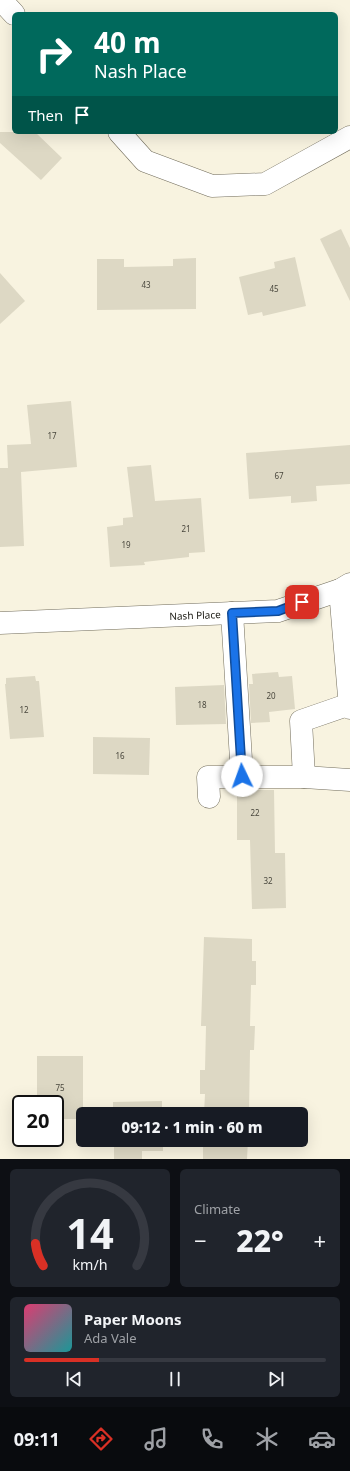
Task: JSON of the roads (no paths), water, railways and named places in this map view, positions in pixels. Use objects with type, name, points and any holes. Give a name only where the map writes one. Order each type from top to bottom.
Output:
[{"type":"street","points":[[1,0],[12,12]]},
{"type":"street","points":[[121,134],[145,161],[212,186],[265,184],[350,137]]},
{"type":"street","name":"Nash Place","points":[[0,623],[278,611],[345,587],[350,708]]},
{"type":"street","points":[[232,613],[242,776]]},
{"type":"street","points":[[304,777],[301,721],[350,704]]},
{"type":"street","points":[[209,797],[208,777],[304,777],[350,780]]}]
